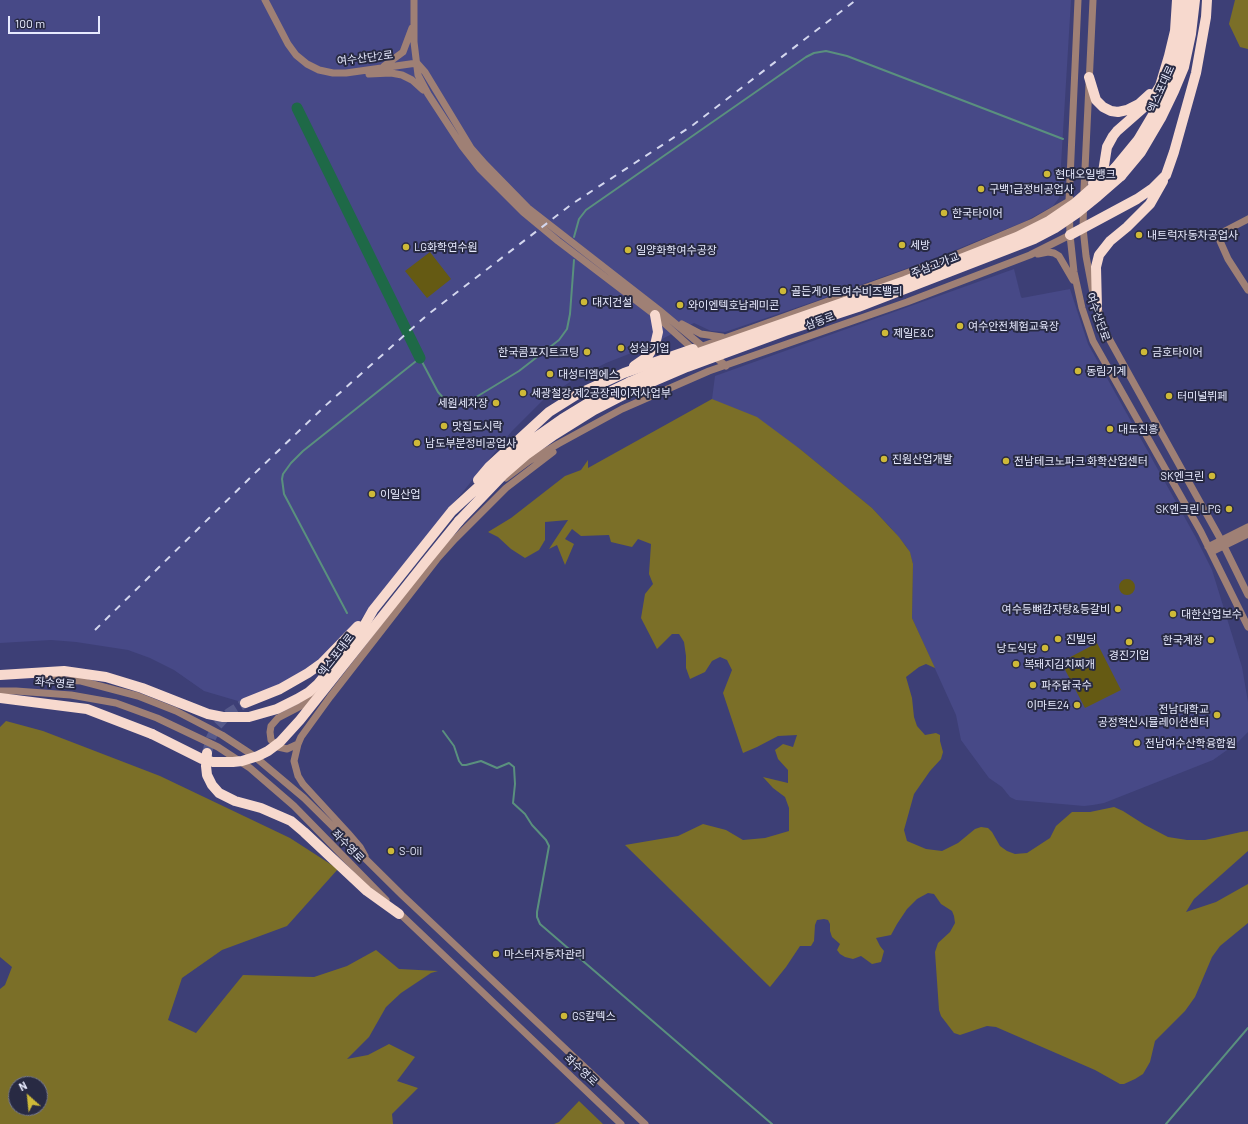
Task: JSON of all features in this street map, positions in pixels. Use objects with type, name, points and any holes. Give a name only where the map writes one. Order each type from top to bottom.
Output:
[{"type":"highway","points":[[1084,190],[1103,172],[1107,147],[1113,136],[1150,102],[1160,86],[1175,31],[1177,0]]},
{"type":"highway","name":"엑스포대로","points":[[1118,172],[1154,113],[1166,86],[1176,60],[1182,33],[1186,0]]},
{"type":"highway","name":"엑스포대로","points":[[1118,172],[1141,152],[1174,92],[1184,67],[1191,34],[1195,0]]},
{"type":"highway","points":[[1097,308],[1096,267],[1099,255],[1110,241],[1128,227],[1150,204],[1166,175],[1196,73],[1206,17],[1207,0]]},
{"type":"highway","points":[[1089,77],[1095,97],[1099,104],[1108,110],[1118,112],[1143,101],[1152,91],[1164,72]]},
{"type":"highway","name":"주삼고가교","points":[[628,382],[684,358],[904,281],[1017,237],[1049,221],[1118,172]]},
{"type":"highway","points":[[1070,235],[1145,194],[1166,175]]},
{"type":"highway","points":[[628,382],[653,349],[657,340],[657,313]]},
{"type":"highway","points":[[628,382],[693,349]]},
{"type":"highway","name":"엑스포대로","points":[[0,698],[88,709],[152,734],[202,759],[213,762],[247,760],[268,751],[280,742],[300,720],[459,521],[503,475],[554,435],[594,410],[628,382]]},
{"type":"highway","name":"엑스포대로","points":[[0,675],[64,671],[106,677],[142,688],[208,714],[223,718],[249,717],[277,709],[309,692],[318,684],[360,632],[373,610],[452,511],[522,447],[562,419],[593,400],[628,382]]},
{"type":"highway","points":[[245,703],[287,685],[315,668],[335,650],[373,610]]},
{"type":"highway","points":[[207,753],[207,775],[212,785],[219,793],[235,801],[261,808],[291,821],[367,890],[399,914]]},
{"type":"street","name":"여수산단2로","points":[[265,0],[288,44],[301,60],[312,67],[326,72],[340,74],[417,63]]},
{"type":"street","points":[[414,0],[415,53],[418,75],[428,94],[462,146],[480,169],[509,198],[558,241],[703,346],[726,366]]},
{"type":"street","name":"여수산단로","points":[[1078,0],[1069,201],[1070,235],[1076,286],[1093,341],[1209,549],[1248,627]]},
{"type":"street","name":"여수산단로","points":[[1093,0],[1083,228],[1086,256],[1097,308],[1107,335],[1222,543],[1248,595]]},
{"type":"street","points":[[382,68],[403,52],[414,20]]},
{"type":"street","points":[[417,63],[425,72],[467,142],[485,164],[528,208],[657,313],[714,369]]},
{"type":"street","points":[[358,72],[366,74],[391,73],[402,75],[412,80],[428,94]]},
{"type":"street","name":"삼동로","points":[[693,349],[948,258],[1033,222],[1069,201],[1084,190]]},
{"type":"street","points":[[1248,219],[1223,232],[1220,237],[1220,241],[1228,259],[1248,290]]},
{"type":"street","name":"삼동로","points":[[579,433],[622,409],[714,369],[907,302],[1030,255],[1070,235]]},
{"type":"street","points":[[1030,255],[1048,252],[1059,256],[1076,286]]},
{"type":"street","points":[[657,313],[701,334],[717,337],[729,336]]},
{"type":"street","points":[[486,494],[529,461],[579,433]]},
{"type":"street","points":[[370,864],[360,847],[303,784],[298,776],[294,761],[301,737],[437,559],[455,539],[506,488],[579,433]]},
{"type":"street","points":[[1222,543],[1248,527]]},
{"type":"street","points":[[1209,549],[1248,534]]},
{"type":"street","name":"좌수영로","points":[[31,674],[64,680],[81,681],[138,696],[176,711],[222,735],[254,756],[286,781],[370,864],[645,1124]]},
{"type":"street","points":[[298,744],[287,749],[278,747],[271,740],[271,726],[278,718],[310,700],[315,695],[318,684]]},
{"type":"street","name":"좌수영로","points":[[0,691],[71,695],[116,703],[157,718],[218,747],[250,768],[294,806],[399,914],[621,1124]]},
{"type":"shaded area","points":[[0,0],[1071,0],[1059,198],[1053,206],[1026,221],[938,257],[725,332],[711,331],[694,323],[644,348],[606,363],[573,380],[543,400],[512,431],[347,637],[322,663],[249,701],[238,701],[204,691],[174,670],[150,658],[128,650],[76,642],[51,640],[0,643]]},
{"type":"shaded area","points":[[1235,0],[1248,0],[1248,49],[1240,47],[1229,24]]},
{"type":"shaded area","points":[[430,252],[451,279],[427,298],[405,271]]},
{"type":"shaded area","points":[[1014,269],[1022,298],[1070,289],[1088,344],[1195,536],[1212,570],[1242,667],[1248,702],[1248,732],[1237,743],[1213,760],[1104,803],[1093,805],[1084,806],[1016,800],[1010,797],[1002,787],[989,778],[961,740],[956,715],[912,618],[913,564],[906,546],[872,508],[800,449],[712,399],[715,376]]},
{"type":"shaded area","points":[[712,399],[757,417],[800,449],[872,508],[899,537],[910,552],[913,564],[912,618],[935,668],[926,664],[919,667],[906,677],[912,698],[914,717],[917,726],[925,735],[936,733],[940,735],[943,752],[941,759],[930,771],[914,794],[904,830],[907,841],[926,849],[942,851],[958,843],[975,829],[981,827],[988,828],[1000,846],[1007,851],[1015,854],[1027,853],[1050,838],[1056,826],[1072,812],[1090,812],[1114,807],[1168,837],[1187,840],[1205,840],[1248,831],[1248,851],[1194,899],[1186,912],[1216,902],[1248,884],[1248,923],[1220,946],[1212,957],[1195,997],[1185,1011],[1155,1041],[1150,1062],[1143,1074],[1124,1084],[1120,1084],[1095,1070],[996,1027],[987,1026],[960,1035],[954,1033],[941,1016],[939,1010],[935,952],[938,943],[950,932],[955,923],[954,916],[952,911],[941,904],[934,894],[928,893],[917,899],[907,909],[891,935],[876,938],[884,951],[881,962],[872,964],[861,956],[853,959],[840,954],[837,950],[840,944],[832,937],[828,920],[817,920],[815,925],[814,941],[811,946],[800,946],[770,987],[625,845],[678,836],[703,824],[726,830],[743,840],[765,838],[789,831],[789,808],[785,797],[773,788],[763,777],[788,783],[788,770],[778,759],[775,750],[783,744],[793,747],[797,735],[778,736],[743,753],[723,693],[732,670],[727,660],[720,657],[712,661],[705,672],[690,679],[686,668],[684,642],[679,634],[672,634],[657,649],[641,618],[645,594],[653,584],[649,574],[651,544],[638,539],[632,547],[611,542],[609,535],[581,536],[572,529],[565,539],[574,544],[565,565],[557,545],[549,549],[568,520],[545,522],[545,540],[539,550],[525,558],[511,549],[498,537],[488,532],[511,518],[565,476],[581,470],[588,460],[588,468]]},
{"type":"shaded area","points":[[1127,579],[1134,584],[1135,587],[1130,594],[1127,595],[1120,590],[1119,587],[1124,580]]},
{"type":"shaded area","points":[[1097,643],[1121,690],[1085,708],[1061,662]]},
{"type":"shaded area","points":[[6,721],[43,731],[160,776],[290,838],[338,869],[287,926],[222,950],[182,978],[168,1020],[196,1033],[243,975],[314,977],[347,966],[376,950],[399,969],[438,971],[431,973],[401,993],[386,1007],[369,1037],[347,1059],[368,1055],[389,1044],[415,1057],[397,1081],[418,1088],[392,1114],[393,1124],[0,1124],[0,989],[5,985],[12,967],[0,957],[0,727]]},
{"type":"shaded area","points":[[579,1101],[603,1124],[554,1124],[559,1122]]},
{"type":"waterway","points":[[574,237],[579,219],[586,210],[806,57],[814,53],[826,51],[847,56],[1063,139]]},
{"type":"waterway","points":[[297,108],[420,358]]},
{"type":"waterway","points":[[347,613],[284,494],[282,479],[283,474],[303,451],[420,358],[438,392],[450,404],[458,405],[468,402],[519,371],[559,340],[567,329],[570,314],[574,260]]},
{"type":"waterway","points":[[443,731],[454,746],[459,761],[462,765],[481,761],[497,768],[509,763],[514,767],[515,784],[513,803],[525,814],[549,846],[537,912],[537,917],[540,924],[772,1124]]},
{"type":"waterway","points":[[1166,1124],[1248,1028]]},
{"type":"tunnel","points":[[207,753],[211,738],[217,726],[229,713],[245,703]]},
{"type":"railway","points":[[95,630],[325,406],[426,316],[572,204],[693,125],[856,0]]},
{"type":"place","name":"현대오일뱅크","points":[[1047,174]]},
{"type":"place","name":"구백1급정비공업사","points":[[981,189]]},
{"type":"place","name":"한국타이어","points":[[944,213]]},
{"type":"place","name":"내트럭자동차공업사","points":[[1139,235]]},
{"type":"place","name":"세방","points":[[902,245]]},
{"type":"place","name":"LG화학연수원","points":[[406,247]]},
{"type":"place","name":"일양화학여수공장","points":[[628,250]]},
{"type":"place","name":"골든게이트여수비즈밸리","points":[[783,291]]},
{"type":"place","name":"대지건설","points":[[584,302]]},
{"type":"place","name":"와이엔텍호남레미콘","points":[[680,305]]},
{"type":"place","name":"여수안전체험교육장","points":[[960,326]]},
{"type":"place","name":"제일E&C","points":[[885,333]]},
{"type":"place","name":"성실기업","points":[[621,348]]},
{"type":"place","name":"한국콤포지트코팅","points":[[587,352]]},
{"type":"place","name":"금호타이어","points":[[1144,352]]},
{"type":"place","name":"동림기계","points":[[1078,371]]},
{"type":"place","name":"대성티엠에스","points":[[550,374]]},
{"type":"place","name":"세광철강 제2공장레이저사업부","points":[[523,393]]},
{"type":"place","name":"터미널뷔페","points":[[1169,396]]},
{"type":"place","name":"세원세차장","points":[[496,403]]},
{"type":"place","name":"맛집도시락","points":[[444,426]]},
{"type":"place","name":"대도진흥","points":[[1110,429]]},
{"type":"place","name":"남도부분정비공업사","points":[[417,443]]},
{"type":"place","name":"진원산업개발","points":[[884,459]]},
{"type":"place","name":"전남테크노파크 화학산업센터","points":[[1006,461]]},
{"type":"place","name":"SK엔크린","points":[[1212,476]]},
{"type":"place","name":"이일산업","points":[[372,494]]},
{"type":"place","name":"SK엔크린 LPG","points":[[1229,509]]},
{"type":"place","name":"여수등뼈감자탕&등갈비","points":[[1118,609]]},
{"type":"place","name":"대한산업보수","points":[[1173,614]]},
{"type":"place","name":"진빌딩","points":[[1058,639]]},
{"type":"place","name":"한국계장","points":[[1211,640]]},
{"type":"place","name":"경진기업","points":[[1129,642]]},
{"type":"place","name":"낭도식당","points":[[1045,648]]},
{"type":"place","name":"복돼지김치찌개","points":[[1016,664]]},
{"type":"place","name":"파주닭국수","points":[[1033,685]]},
{"type":"place","name":"이마트24","points":[[1077,705]]},
{"type":"place","name":"전남대학교 공정혁신시뮬레이션센터","points":[[1217,715]]},
{"type":"place","name":"전남여수산학융합원","points":[[1137,743]]},
{"type":"place","name":"S-Oil","points":[[391,851]]},
{"type":"place","name":"마스터자동차관리","points":[[496,954]]},
{"type":"place","name":"GS칼텍스","points":[[564,1016]]}]
